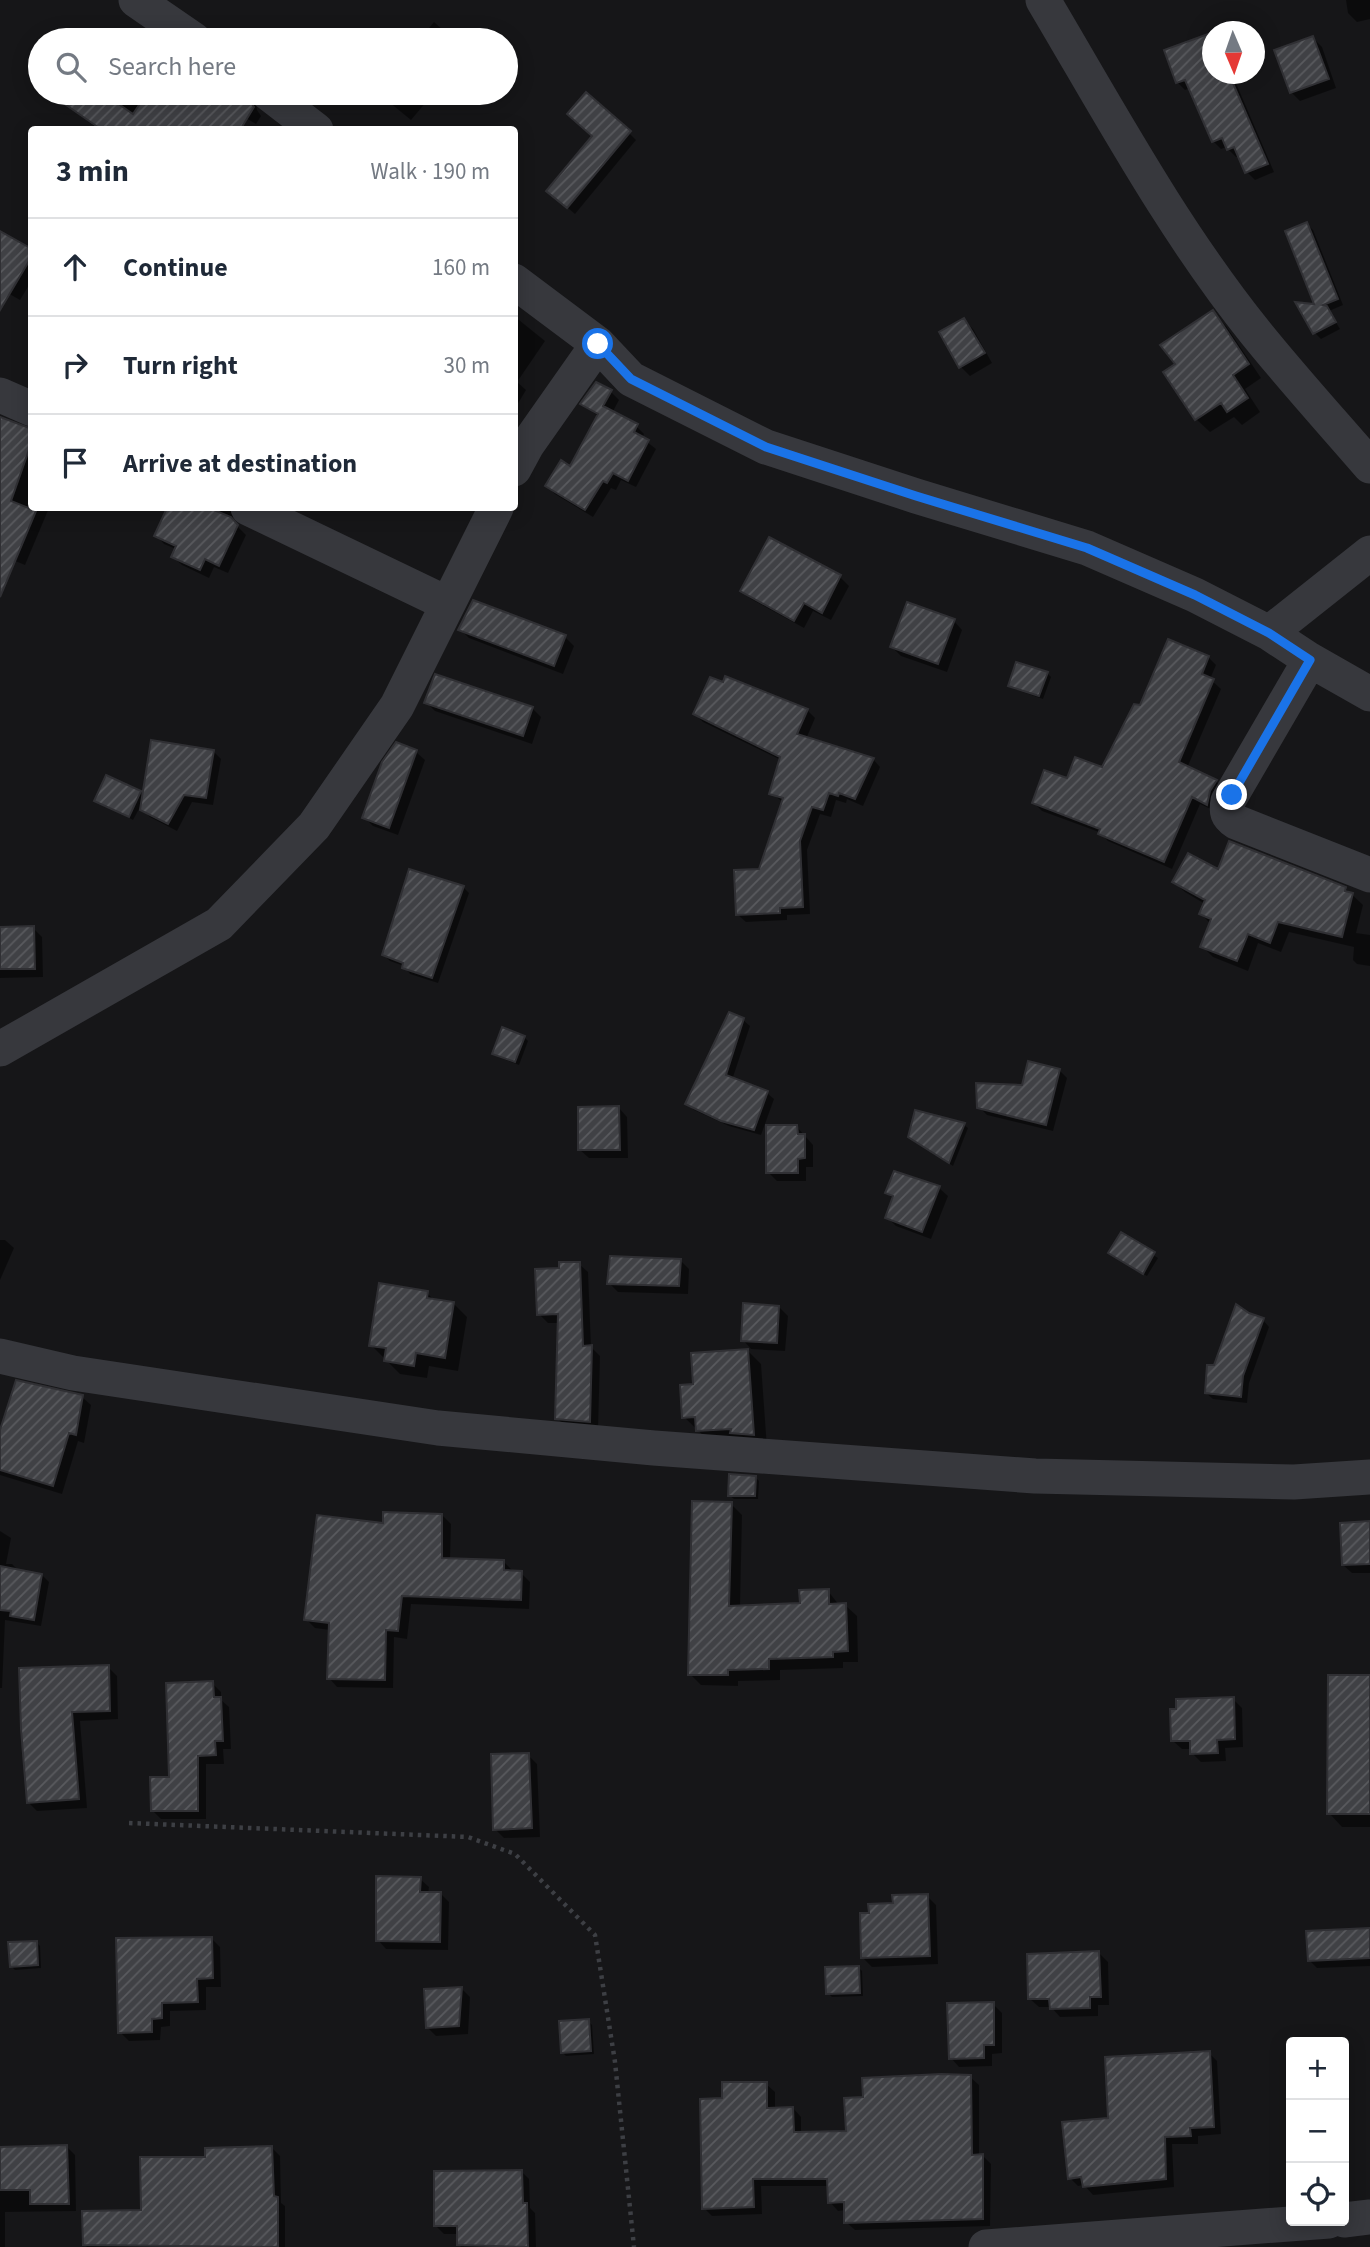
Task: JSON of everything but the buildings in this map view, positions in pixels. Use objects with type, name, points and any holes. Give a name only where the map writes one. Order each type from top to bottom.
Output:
[{"type":"street","points":[[136,0],[177,28]]},
{"type":"street","points":[[1043,0],[1164,202],[1213,275],[1255,332],[1370,466]]},
{"type":"street","points":[[284,105],[311,126]]},
{"type":"street","points":[[518,284],[598,344],[631,379],[766,447],[1087,548],[1195,595],[1269,633],[1370,694]]},
{"type":"street","points":[[518,462],[598,344]]},
{"type":"street","points":[[0,394],[28,407]]},
{"type":"street","points":[[254,511],[448,604]]},
{"type":"street","points":[[0,1049],[219,924],[314,826],[397,706],[494,511]]},
{"type":"street","points":[[1269,633],[1370,553]]},
{"type":"street","points":[[1310,660],[1228,801],[1226,811],[1229,818],[1236,822],[1370,875]]},
{"type":"street","points":[[0,1356],[73,1373],[438,1428],[654,1448],[1035,1476],[1294,1482],[1370,1477]]},
{"type":"street","points":[[1349,2219],[1370,2217]]},
{"type":"street","points":[[986,2247],[1286,2224]]},
{"type":"path","points":[[129,1823],[468,1837],[515,1854],[595,1935],[615,2062],[635,2247]]},
{"type":"route","points":[[598,344],[631,379],[766,447],[1087,548],[1195,595],[1269,633],[1310,660],[1232,795]]}]
